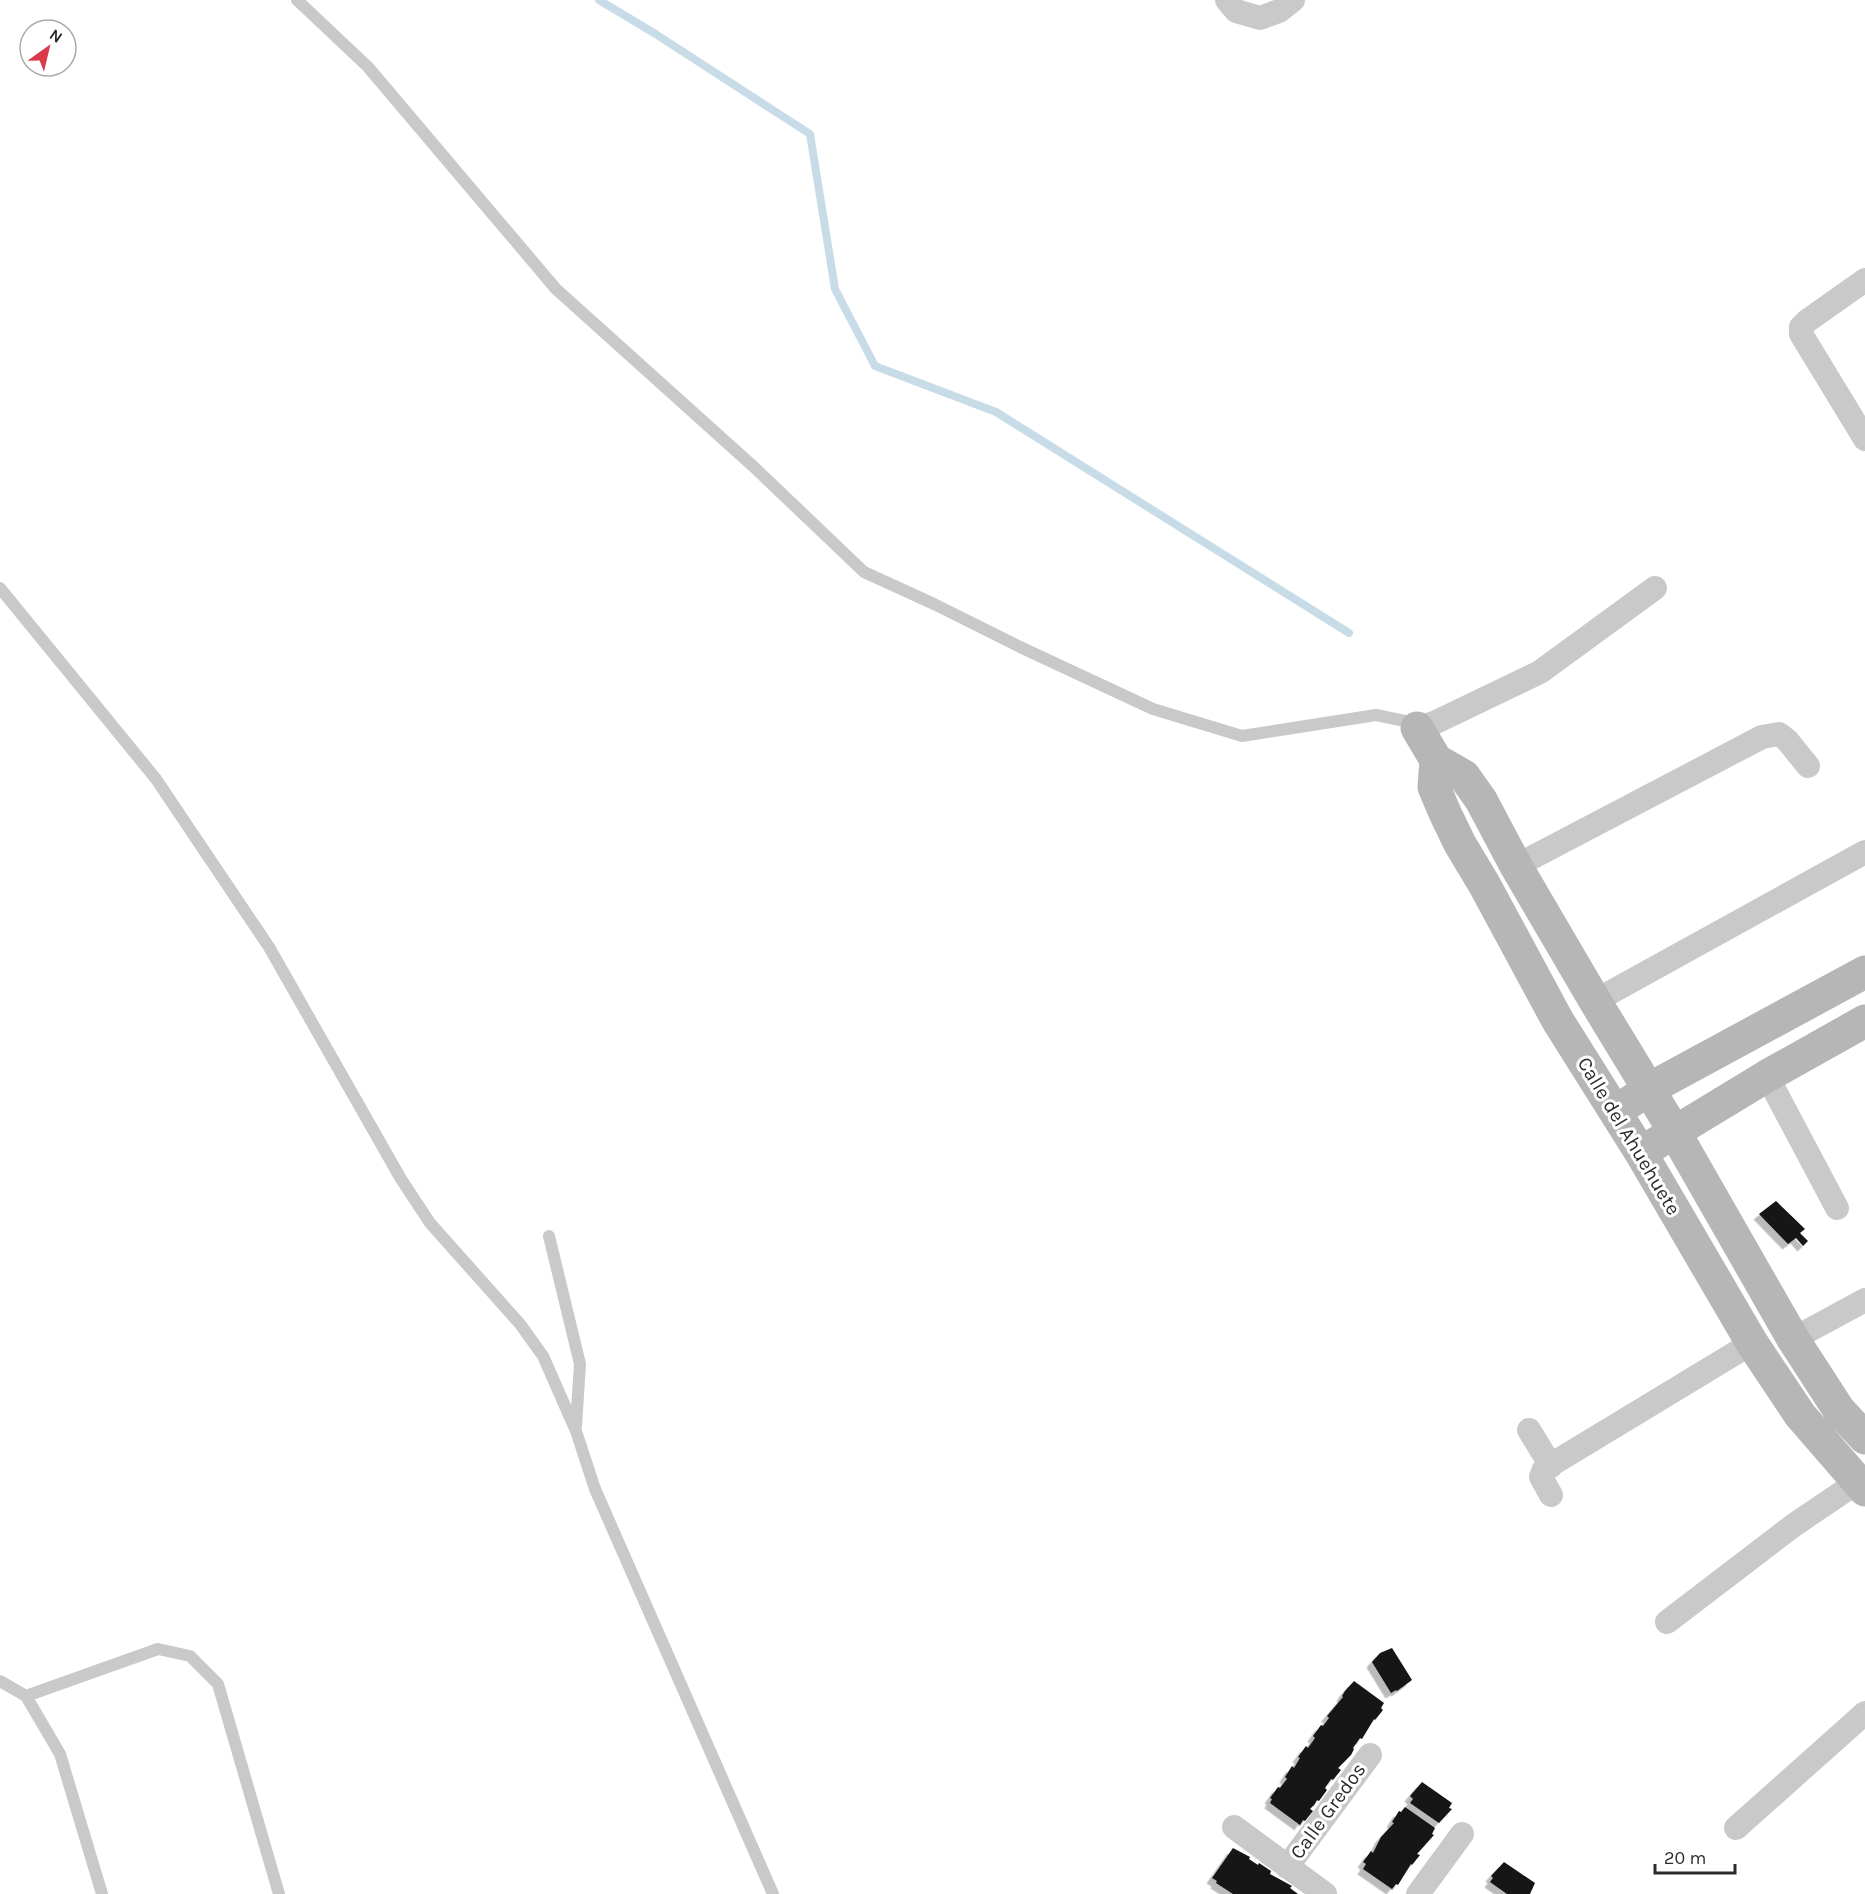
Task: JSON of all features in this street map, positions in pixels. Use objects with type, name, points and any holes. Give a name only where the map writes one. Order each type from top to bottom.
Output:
[{"type":"street","points":[[1227,0],[1236,11],[1260,18],[1278,11],[1293,0]]},
{"type":"street","points":[[1865,280],[1801,327],[1801,334],[1865,439]]},
{"type":"street","points":[[1436,760],[1418,728],[1434,723],[1540,672],[1656,588]]},
{"type":"street","points":[[1516,866],[1762,737],[1779,734],[1787,740],[1808,766]]},
{"type":"street","name":"Calle del Ahuehuete","points":[[1862,1484],[1800,1415],[1752,1343],[1641,1153],[1558,1021],[1460,844],[1434,788],[1436,760],[1464,776],[1481,800],[1516,866],[1594,1001],[1674,1131],[1793,1339],[1839,1410],[1865,1438]]},
{"type":"street","points":[[1594,1001],[1865,852]]},
{"type":"street","points":[[1615,1112],[1649,1089],[1865,972]]},
{"type":"street","points":[[1641,1153],[1767,1076],[1864,1024]]},
{"type":"street","points":[[1767,1076],[1837,1208]]},
{"type":"street","points":[[1793,1339],[1865,1300]]},
{"type":"street","points":[[1551,1495],[1541,1477],[1544,1469],[1752,1343]]},
{"type":"street","points":[[1529,1430],[1551,1466]]},
{"type":"street","points":[[1667,1622],[1794,1525],[1862,1484]]},
{"type":"street","points":[[1736,1828],[1865,1713]]},
{"type":"street","name":"Calle Gredos","points":[[1287,1867],[1370,1755]]},
{"type":"street","name":"Calle Gredos","points":[[1234,1827],[1325,1894]]},
{"type":"street","points":[[1418,1894],[1462,1834]]},
{"type":"lane","points":[[297,0],[368,67],[556,289],[763,476],[864,572],[1154,709],[1242,736],[1376,715],[1405,721],[1418,728]]},
{"type":"lane","points":[[0,588],[156,778],[269,947],[401,1179],[430,1223],[520,1324],[543,1356],[576,1431],[596,1489],[772,1894]]},
{"type":"lane","points":[[549,1236],[580,1364],[576,1431]]},
{"type":"lane","points":[[26,1696],[158,1649],[190,1656],[218,1684],[279,1894]]},
{"type":"lane","points":[[0,1681],[26,1696],[60,1754],[102,1894]]},
{"type":"building","points":[[1776,1201],[1805,1229],[1800,1233],[1808,1241],[1803,1246],[1796,1238],[1788,1244],[1759,1214]]},
{"type":"building","points":[[1392,1648],[1412,1680],[1391,1693],[1372,1662],[1380,1653]]},
{"type":"building","points":[[1354,1681],[1384,1703],[1381,1708],[1383,1710],[1374,1719],[1362,1739],[1360,1738],[1351,1755],[1338,1768],[1341,1770],[1333,1780],[1331,1779],[1325,1788],[1327,1790],[1310,1809],[1313,1811],[1300,1825],[1270,1803],[1272,1799],[1270,1798],[1287,1779],[1285,1777],[1292,1766],[1294,1768],[1300,1758],[1298,1757],[1306,1746],[1308,1748],[1315,1738],[1313,1736],[1329,1718],[1327,1716]]},
{"type":"building","points":[[1422,1782],[1452,1803],[1449,1808],[1452,1809],[1439,1823],[1410,1803],[1413,1799],[1410,1796]]},
{"type":"building","points":[[1405,1807],[1435,1828],[1432,1834],[1434,1835],[1417,1854],[1420,1855],[1411,1864],[1398,1885],[1396,1884],[1392,1889],[1363,1869],[1366,1864],[1363,1862],[1371,1851],[1373,1853],[1381,1837],[1394,1823],[1392,1822],[1399,1811],[1401,1812]]},
{"type":"building","points":[[1233,1848],[1271,1871],[1270,1874],[1292,1886],[1290,1888],[1298,1894],[1233,1894],[1216,1883],[1217,1881],[1212,1878]]},
{"type":"building","points":[[1504,1862],[1535,1883],[1530,1894],[1507,1894],[1490,1882],[1493,1878],[1491,1876]]},
{"type":"waterway","points":[[599,0],[810,134],[835,289],[875,366],[996,412],[1349,633]]}]
